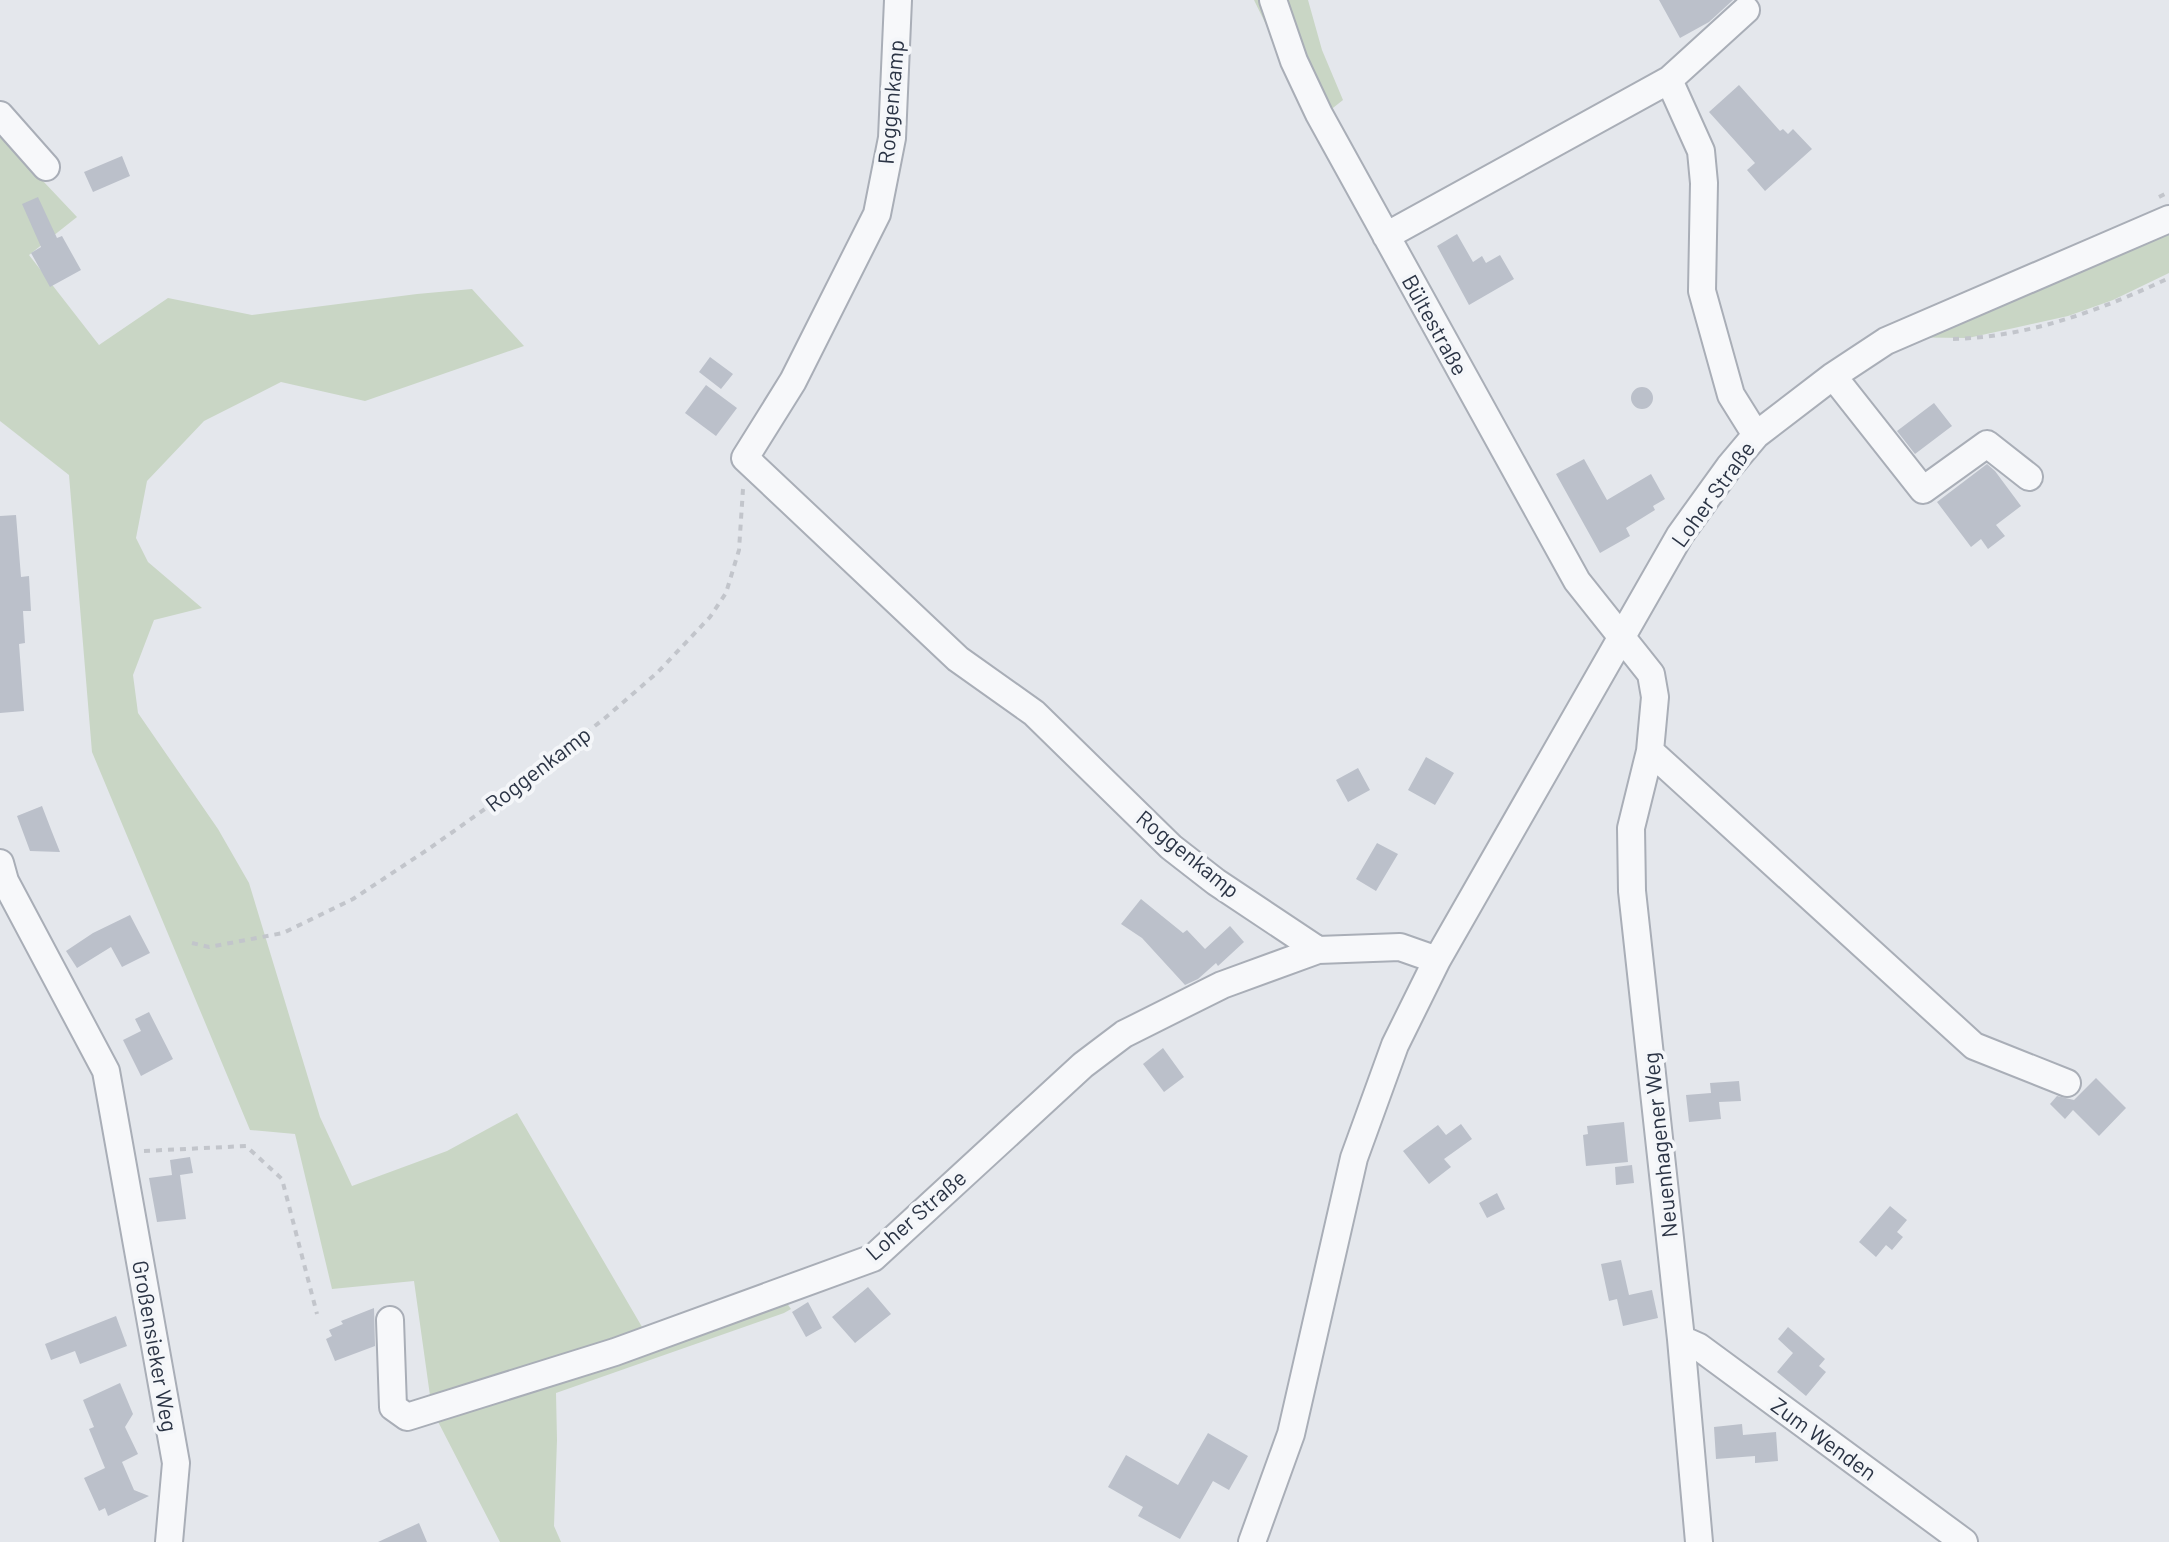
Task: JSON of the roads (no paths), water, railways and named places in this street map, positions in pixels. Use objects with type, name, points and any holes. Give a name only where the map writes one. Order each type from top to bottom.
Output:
[{"type":"street","name":"Roggenkamp","points":[[898,0],[892,138],[877,214],[793,381],[745,458],[958,659],[1034,713],[1171,847],[1216,882],[1318,950]]},
{"type":"street","name":"Bültestraße","points":[[1273,0],[1294,61],[1319,114],[1577,581],[1621,637]]},
{"type":"street","points":[[1386,236],[1669,80],[1746,10]]},
{"type":"street","points":[[1669,80],[1701,151],[1704,183],[1702,291],[1731,395],[1756,435]]},
{"type":"street","points":[[0,115],[46,167]]},
{"type":"street","name":"Loher Straße","points":[[1252,1542],[1291,1434],[1339,1217],[1362,1134],[1395,1045],[1437,960],[1680,535],[1756,435],[1833,376],[1886,341],[2169,219]]},
{"type":"street","points":[[1833,376],[1923,490],[1987,444],[2029,477]]},
{"type":"street","name":"Neuenhagener Weg","points":[[1621,637],[1651,674],[1655,697],[1650,751],[1631,828],[1632,891],[1681,1339],[1699,1542]]},
{"type":"street","points":[[1650,751],[1974,1046],[2067,1083]]},
{"type":"street","name":"Großensieker Weg","points":[[2,876],[106,1071],[176,1463],[169,1542]]},
{"type":"street","name":"Loher Straße","points":[[390,1320],[393,1407],[407,1417],[615,1352],[873,1258],[1083,1065],[1124,1034],[1222,985],[1318,950],[1400,947],[1437,960]]},
{"type":"street","name":"Zum Wenden","points":[[1681,1339],[1699,1347],[1964,1542]]}]
